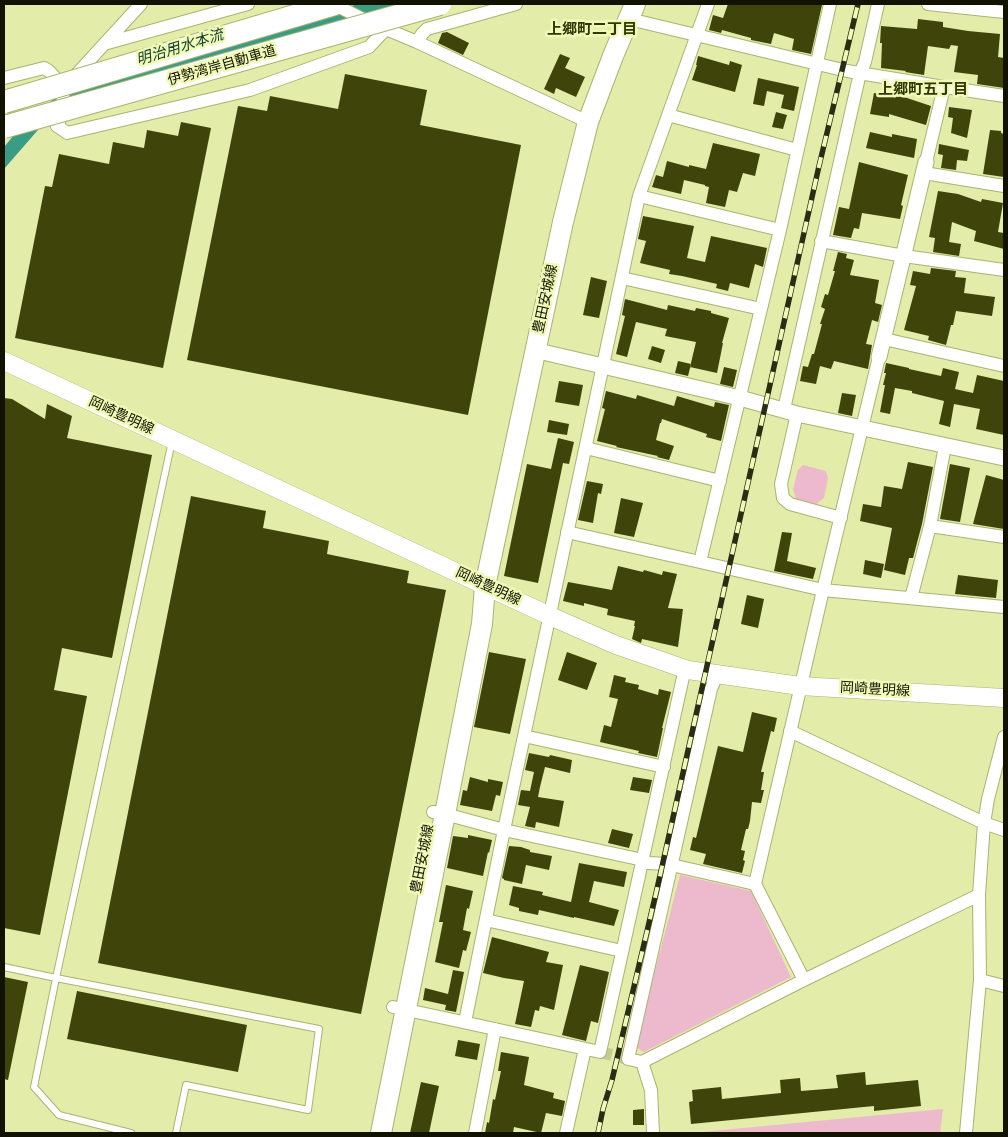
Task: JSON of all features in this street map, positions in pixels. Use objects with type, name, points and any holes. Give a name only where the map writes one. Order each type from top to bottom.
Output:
[{"type":"highway","name":"伊勢湾岸自動車道","points":[[4,102],[334,4]]},
{"type":"highway","name":"伊勢湾岸自動車道","points":[[4,127],[440,4]]},
{"type":"main road","name":"豊田安城線","points":[[368,1133],[399,1008],[439,813],[473,618],[484,586],[563,222],[588,122],[632,12]]},
{"type":"main road","name":"岡崎豊明線","points":[[4,361],[484,586],[616,645],[685,668],[717,675],[800,686],[1004,698]]},
{"type":"main road","name":"豊田安城線","points":[[381,1133],[399,1008]]},
{"type":"street","points":[[141,4],[64,89],[61,117],[57,126],[67,132],[250,90],[369,47],[383,28]]},
{"type":"street","points":[[104,44],[248,4]]},
{"type":"street","points":[[334,4],[588,122]]},
{"type":"street","points":[[417,42],[427,29],[516,4]]},
{"type":"street","points":[[465,1022],[639,196],[708,4]]},
{"type":"street","points":[[700,562],[780,230],[830,4]]},
{"type":"street","points":[[840,518],[790,504],[782,498],[781,484],[790,411],[821,241],[860,72],[865,62],[878,4]]},
{"type":"street","points":[[928,4],[1003,10]]},
{"type":"street","points":[[632,12],[696,34],[847,71],[1004,96]]},
{"type":"street","points":[[4,78],[44,68],[49,71],[64,89]]},
{"type":"street","points":[[804,980],[755,884],[800,686],[944,87]]},
{"type":"street","points":[[668,115],[797,150]]},
{"type":"street","points":[[925,167],[1004,186]]},
{"type":"street","points":[[639,196],[780,230]]},
{"type":"street","points":[[821,241],[904,256],[1004,270]]},
{"type":"street","points":[[622,278],[761,309]]},
{"type":"street","points":[[884,339],[1004,366]]},
{"type":"street","points":[[534,350],[863,428],[1004,458]]},
{"type":"street","points":[[911,598],[930,526],[946,446]]},
{"type":"street","points":[[586,448],[720,481]]},
{"type":"street","points":[[930,526],[1004,537]]},
{"type":"street","points":[[567,532],[823,590],[1004,607]]},
{"type":"street","points":[[399,1008],[600,1052],[685,668]]},
{"type":"street","points":[[717,675],[711,689],[628,1059],[642,1062],[804,980],[979,895]]},
{"type":"street","points":[[790,731],[984,824],[1004,830]]},
{"type":"street","points":[[524,736],[664,767]]},
{"type":"street","points":[[966,1133],[980,980],[979,895],[984,824],[988,799],[1004,737]]},
{"type":"street","points":[[439,813],[504,830],[643,860],[648,863],[672,866],[755,884]]},
{"type":"street","points":[[486,920],[622,951]]},
{"type":"street","points":[[980,980],[1004,986]]},
{"type":"street","points":[[475,1133],[495,1029]]},
{"type":"street","points":[[566,1133],[585,1049]]},
{"type":"street","points":[[642,1062],[651,1090],[653,1133]]},
{"type":"lane","points":[[131,1133],[59,1115],[34,1087],[172,440]]},
{"type":"lane","points":[[4,967],[319,1028],[308,1110],[186,1085],[176,1133]]},
{"type":"shaded area","points":[[803,465],[826,471],[828,478],[824,498],[814,506],[797,502],[793,489],[798,470]]},
{"type":"shaded area","points":[[680,875],[751,891],[791,977],[644,1052],[635,1047]]},
{"type":"shaded area","points":[[943,1109],[940,1133],[691,1133]]},
{"type":"water","points":[[358,4],[411,4],[44,123],[4,169],[4,147],[19,129],[61,94],[91,82]]},
{"type":"building","points":[[728,4],[822,5],[811,54],[792,50],[794,39],[774,33],[771,44],[751,40],[751,38],[722,30],[721,33],[709,30],[713,15],[723,18]]},
{"type":"building","points":[[918,19],[943,22],[943,27],[1000,34],[998,57],[1004,58],[1004,88],[977,84],[978,75],[954,72],[958,46],[951,45],[949,49],[928,46],[924,75],[881,68],[881,26],[917,29]]},
{"type":"building","points":[[447,32],[469,43],[463,55],[438,43],[442,33]]},
{"type":"building","points":[[560,54],[570,58],[565,68],[585,77],[576,97],[556,88],[554,94],[544,89]]},
{"type":"building","points":[[698,56],[729,65],[730,61],[742,65],[735,92],[692,80]]},
{"type":"building","points":[[345,74],[427,90],[420,125],[521,145],[468,415],[187,360],[238,106],[267,111],[270,96],[338,109]]},
{"type":"building","points":[[758,78],[799,87],[794,111],[781,108],[784,95],[767,91],[764,106],[753,104]]},
{"type":"building","points":[[874,93],[904,97],[931,106],[926,125],[889,114],[889,117],[870,114]]},
{"type":"building","points":[[949,107],[972,110],[967,138],[951,133],[953,118],[948,117]]},
{"type":"building","points":[[776,112],[787,115],[783,129],[772,127]]},
{"type":"building","points":[[181,122],[211,128],[163,368],[15,338],[45,186],[52,187],[59,154],[109,164],[113,142],[144,148],[147,130],[178,136]]},
{"type":"building","points":[[990,130],[1001,131],[1004,134],[1004,177],[983,174]]},
{"type":"building","points":[[870,132],[892,137],[892,134],[917,139],[914,158],[866,148]]},
{"type":"building","points":[[713,143],[760,154],[755,176],[743,173],[737,192],[729,190],[725,207],[706,203],[709,187],[705,185],[684,180],[681,194],[652,187],[656,175],[663,177],[667,161],[706,169]]},
{"type":"building","points":[[939,144],[969,150],[967,161],[957,160],[956,170],[941,168],[943,155],[938,154]]},
{"type":"building","points":[[859,162],[908,175],[901,205],[903,206],[900,219],[862,213],[859,229],[854,228],[851,238],[833,235],[839,207],[849,209]]},
{"type":"building","points":[[938,191],[958,194],[981,202],[982,199],[1003,203],[998,232],[1004,233],[1004,249],[974,241],[976,231],[952,222],[949,242],[961,244],[959,256],[933,252],[935,238],[929,237]]},
{"type":"building","points":[[643,216],[694,226],[687,258],[705,262],[711,236],[767,248],[763,267],[755,264],[749,288],[730,283],[728,291],[716,288],[717,284],[669,274],[670,270],[640,263],[646,241],[638,239]]},
{"type":"building","points":[[838,252],[847,254],[846,258],[854,260],[850,275],[879,280],[875,303],[882,305],[878,322],[872,320],[866,344],[872,345],[868,369],[834,361],[831,369],[820,366],[816,384],[800,381],[803,366],[808,367],[812,354],[814,354],[825,309],[821,307],[825,294],[828,295]]},
{"type":"building","points":[[931,268],[956,271],[955,277],[966,278],[964,293],[995,297],[992,316],[956,311],[946,345],[928,340],[929,336],[904,330],[916,286],[910,285],[913,271],[930,274]]},
{"type":"building","points":[[591,277],[607,281],[599,318],[583,315]]},
{"type":"building","points":[[625,299],[667,310],[668,305],[695,311],[696,308],[729,318],[722,343],[717,373],[690,367],[696,342],[665,336],[667,329],[636,322],[627,357],[616,354],[625,316],[622,315]]},
{"type":"building","points":[[652,346],[665,350],[661,363],[648,359]]},
{"type":"building","points":[[678,361],[691,364],[688,376],[675,373]]},
{"type":"building","points":[[886,363],[941,376],[943,368],[959,372],[955,389],[973,393],[977,375],[1004,381],[1004,435],[976,429],[980,409],[954,404],[950,427],[939,424],[944,401],[912,393],[912,391],[895,388],[890,414],[880,412],[885,385],[883,385]]},
{"type":"building","points":[[724,367],[737,370],[733,387],[720,384]]},
{"type":"building","points":[[559,381],[583,385],[579,406],[555,402]]},
{"type":"building","points":[[606,391],[636,399],[637,395],[674,406],[677,396],[714,407],[715,402],[729,405],[721,441],[706,437],[707,434],[662,419],[656,440],[674,446],[669,460],[597,441],[605,409],[602,408]]},
{"type":"building","points":[[842,393],[856,395],[852,416],[838,413]]},
{"type":"building","points":[[4,398],[12,399],[45,419],[47,404],[72,416],[67,438],[152,455],[112,658],[62,648],[54,690],[87,696],[40,935],[4,928]]},
{"type":"building","points":[[549,420],[569,424],[567,435],[547,432]]},
{"type":"building","points":[[558,438],[574,442],[569,464],[563,463],[538,583],[504,576],[527,464],[551,469]]},
{"type":"building","points":[[908,462],[933,467],[922,524],[913,558],[909,558],[905,575],[884,570],[892,528],[860,521],[863,504],[881,507],[884,486],[902,489]]},
{"type":"building","points":[[950,464],[970,468],[960,522],[940,519]]},
{"type":"building","points":[[986,475],[1004,480],[1004,529],[973,524]]},
{"type":"building","points":[[587,481],[603,484],[601,494],[598,493],[593,523],[578,520]]},
{"type":"building","points":[[191,496],[266,511],[263,528],[329,541],[327,554],[409,571],[407,583],[446,590],[361,1014],[98,963]]},
{"type":"building","points":[[621,498],[643,503],[634,537],[614,533]]},
{"type":"building","points":[[782,532],[792,533],[787,561],[816,568],[813,579],[774,571]]},
{"type":"building","points":[[865,560],[884,564],[881,578],[863,574]]},
{"type":"building","points":[[618,566],[662,575],[663,571],[677,574],[668,608],[683,609],[678,647],[642,639],[641,643],[632,639],[635,621],[607,615],[608,609],[584,603],[584,606],[563,601],[568,582],[612,590]]},
{"type":"building","points":[[958,575],[998,580],[996,598],[955,594]]},
{"type":"building","points":[[747,595],[764,599],[758,628],[741,624]]},
{"type":"building","points":[[489,652],[526,659],[510,734],[474,727]]},
{"type":"building","points":[[567,652],[597,663],[587,690],[558,680]]},
{"type":"building","points":[[614,675],[626,678],[625,682],[639,685],[638,689],[658,695],[659,689],[671,692],[657,757],[600,742],[604,725],[611,727],[618,699],[609,697]]},
{"type":"building","points":[[752,712],[777,718],[774,732],[771,731],[761,772],[764,772],[761,790],[764,790],[761,803],[752,802],[750,821],[741,850],[745,851],[742,873],[703,864],[706,854],[690,850],[693,837],[696,838],[718,746],[743,752]]},
{"type":"building","points":[[529,753],[572,760],[570,773],[545,767],[538,797],[564,801],[559,827],[536,822],[535,828],[525,826],[530,807],[518,805],[521,790],[530,791],[534,772],[525,770]]},
{"type":"building","points":[[470,777],[488,782],[488,779],[503,782],[500,796],[496,795],[492,811],[460,805],[463,790],[467,791]]},
{"type":"building","points":[[633,777],[652,780],[649,793],[630,790]]},
{"type":"building","points":[[612,829],[633,834],[629,848],[608,843]]},
{"type":"building","points":[[468,835],[492,840],[483,876],[447,868],[453,836],[468,838]]},
{"type":"building","points":[[509,846],[521,847],[530,850],[530,852],[552,856],[549,870],[526,865],[522,884],[504,880],[502,878]]},
{"type":"building","points":[[579,863],[627,872],[624,887],[594,881],[589,902],[619,910],[614,926],[539,910],[538,915],[519,911],[519,908],[509,905],[513,886],[543,892],[542,895],[571,902]]},
{"type":"building","points":[[446,885],[473,891],[469,909],[467,908],[463,930],[471,932],[466,951],[463,950],[459,968],[435,962],[443,922],[439,922]]},
{"type":"building","points":[[492,937],[549,952],[546,962],[563,965],[554,1010],[540,1006],[539,1011],[535,1010],[531,1027],[515,1024],[524,981],[483,973]]},
{"type":"building","points":[[580,965],[609,972],[598,1023],[591,1021],[586,1041],[562,1035]]},
{"type":"building","points":[[453,970],[464,972],[456,1012],[445,1010],[446,1005],[423,1000],[425,988],[448,994]]},
{"type":"building","points":[[4,977],[28,982],[8,1080],[4,1079]]},
{"type":"building","points":[[77,991],[247,1025],[238,1072],[67,1039]]},
{"type":"building","points":[[458,1040],[480,1044],[477,1060],[455,1056]]},
{"type":"building","points":[[501,1052],[529,1057],[524,1085],[554,1093],[553,1098],[565,1101],[562,1116],[546,1113],[541,1133],[514,1127],[513,1133],[485,1133],[501,1071],[498,1071]]},
{"type":"building","points":[[865,1072],[866,1085],[918,1080],[921,1106],[874,1111],[874,1106],[691,1124],[689,1102],[693,1101],[692,1090],[721,1087],[722,1099],[781,1093],[780,1080],[800,1078],[801,1091],[838,1088],[836,1075]]},
{"type":"building","points":[[421,1082],[439,1086],[429,1133],[410,1133]]},
{"type":"building","points":[[644,1109],[644,1125],[633,1125],[633,1110]]},
{"type":"tunnel","points":[[600,1052],[628,1059]]},
{"type":"railway","points":[[598,1133],[657,889],[819,166],[858,4]]},
{"type":"district","name":"上郷町二丁目","points":[[592,30]]},
{"type":"district","name":"上郷町五丁目","points":[[923,90]]},
{"type":"water label","name":"明治用水本流","points":[[180,48]]}]
